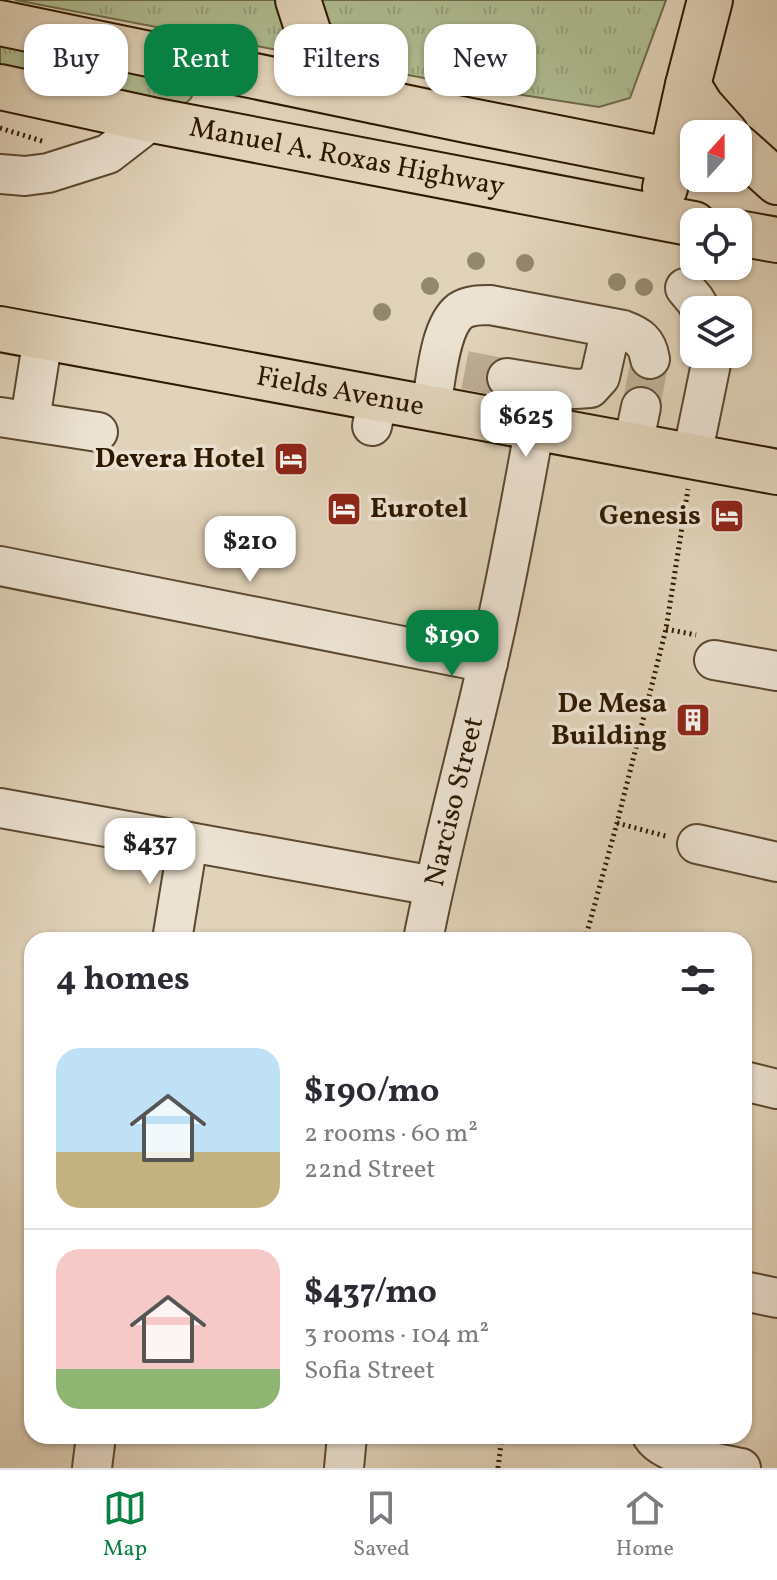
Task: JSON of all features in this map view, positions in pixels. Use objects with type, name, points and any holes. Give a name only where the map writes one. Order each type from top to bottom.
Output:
[{"type":"main road","points":[[298,0],[309,34],[340,73],[378,102]]},
{"type":"main road","points":[[685,120],[688,85],[710,0]]},
{"type":"main road","name":"Manuel A. Roxas Highway","points":[[0,23],[560,140],[680,162]]},
{"type":"main road","points":[[688,85],[714,120]]},
{"type":"main road","points":[[560,140],[612,134],[638,126],[653,117],[688,85]]},
{"type":"main road","name":"Manuel A. Roxas Highway","points":[[0,87],[152,120],[677,221]]},
{"type":"main road","points":[[752,160],[777,182]]},
{"type":"main road","points":[[752,177],[777,182]]},
{"type":"main road","points":[[677,221],[680,186]]},
{"type":"main road","points":[[752,236],[777,240]]},
{"type":"main road","name":"Fields Avenue","points":[[0,329],[375,412],[445,381],[535,426],[637,426],[692,456],[777,472]]},
{"type":"street","points":[[0,174],[25,176],[48,173],[108,154],[152,120]]},
{"type":"street","points":[[445,381],[447,330],[461,310],[474,305],[490,305],[623,330],[645,343],[650,359]]},
{"type":"street","points":[[507,378],[575,389],[590,388],[600,377],[611,328]]},
{"type":"street","points":[[43,337],[15,418],[98,432]]},
{"type":"street","points":[[692,456],[710,368]]},
{"type":"street","name":"Narciso Street","points":[[425,932],[488,663],[535,426]]},
{"type":"street","points":[[0,566],[488,663]]},
{"type":"street","points":[[714,660],[777,671]]},
{"type":"street","points":[[0,808],[434,886]]},
{"type":"street","points":[[173,932],[188,842]]},
{"type":"street","points":[[697,844],[777,862]]},
{"type":"street","points":[[752,1083],[777,1089]]},
{"type":"street","points":[[752,1293],[777,1298]]},
{"type":"street","points":[[92,1468],[95,1444]]},
{"type":"street","points":[[344,1468],[346,1444]]},
{"type":"street","points":[[659,1444],[668,1451],[741,1468]]},
{"type":"path","points":[[587,932],[666,629],[692,456]]},
{"type":"path","points":[[617,823],[697,844]]},
{"type":"path","points":[[498,1468],[501,1444]]},
{"type":"green space","points":[[15,0],[666,0],[630,98],[599,107],[529,96],[536,96],[536,24],[424,24],[424,78],[408,75],[408,24],[274,24],[274,49],[258,46],[258,24],[144,25]]},
{"type":"green space","points":[[0,38],[24,43],[24,73],[0,68]]},
{"type":"green space","points":[[128,67],[144,71],[144,96],[192,96],[183,104],[128,93]]},
{"type":"tunnel","points":[[641,407],[650,359]]},
{"type":"tunnel","points":[[465,370],[507,378]]},
{"type":"place","name":"Devera Hotel","points":[[291,459]]},
{"type":"place","name":"Eurotel","points":[[344,509]]},
{"type":"place","name":"Genesis","points":[[727,516]]},
{"type":"place","name":"De Mesa Building","points":[[693,720]]}]
